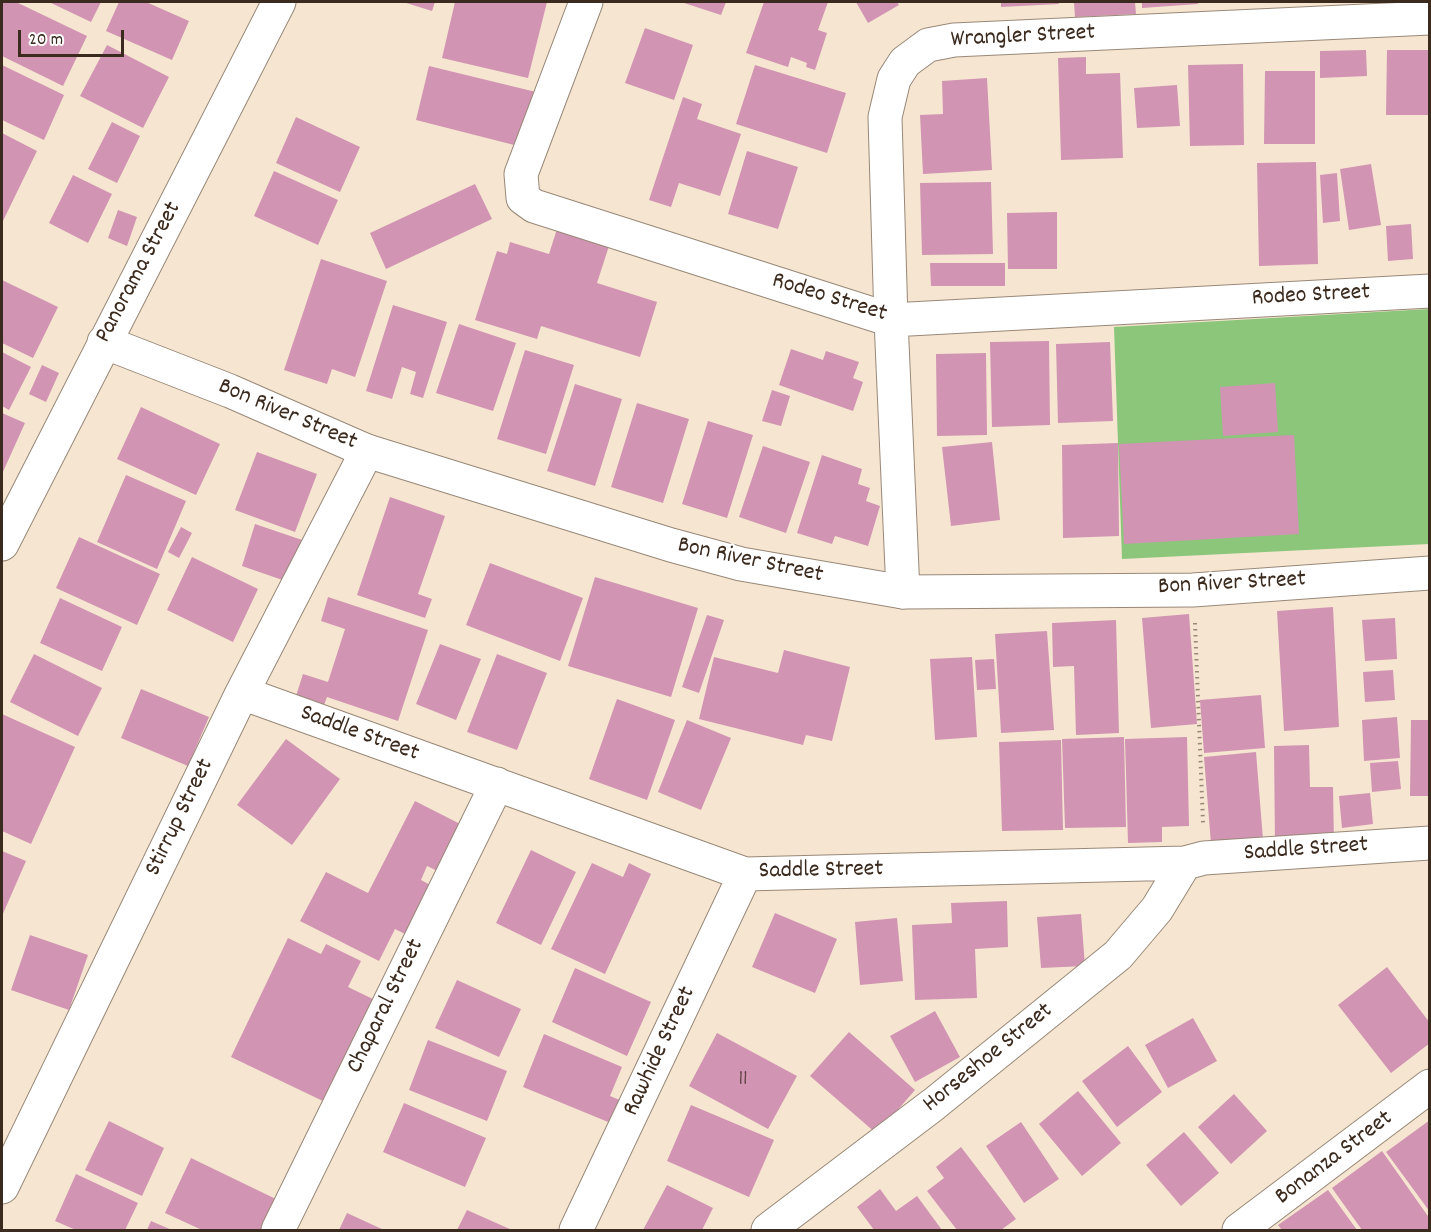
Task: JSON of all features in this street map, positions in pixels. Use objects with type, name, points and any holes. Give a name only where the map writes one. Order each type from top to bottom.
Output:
[{"type":"street","name":"Panorama Street","points":[[2,544],[279,2]]},
{"type":"street","name":"Rodeo Street","points":[[586,2],[521,174],[523,198],[534,206],[891,320],[1430,291]]},
{"type":"street","name":"Wrangler Street","points":[[903,592],[885,117],[894,79],[905,62],[928,45],[954,40],[1430,18]]},
{"type":"street","name":"Bon River Street","points":[[104,342],[230,392],[367,451],[681,548],[741,564],[903,592],[1193,590],[1430,573]]},
{"type":"street","name":"Stirrup Street","points":[[2,1187],[242,693],[367,451]]},
{"type":"street","name":"Saddle Street","points":[[242,693],[745,874],[1195,861],[1430,843]]},
{"type":"street","name":"Chaparal Street","points":[[278,1230],[497,784]]},
{"type":"street","name":"Horseshoe Street","points":[[768,1230],[934,1104],[1118,955],[1195,861]]},
{"type":"street","name":"Rawhide Street","points":[[576,1230],[745,874]]},
{"type":"street","name":"Bonanza Street","points":[[1239,1230],[1430,1086]]},
{"type":"path","points":[[1193,590],[1195,861]]},
{"type":"green space","points":[[1429,309],[1429,544],[1122,559],[1114,327]]},
{"type":"building","points":[[2,2],[16,2],[87,36],[63,86],[2,56]]},
{"type":"building","points":[[49,2],[101,2],[91,22]]},
{"type":"building","points":[[119,2],[146,2],[189,21],[172,60],[106,31]]},
{"type":"building","points":[[403,2],[435,2],[432,11]]},
{"type":"building","points":[[455,2],[547,2],[528,78],[442,58]]},
{"type":"building","points":[[681,2],[726,2],[721,15]]},
{"type":"building","points":[[764,2],[828,2],[818,30],[827,33],[815,70],[806,67],[807,63],[791,57],[788,67],[746,53]]},
{"type":"building","points":[[856,2],[897,2],[899,5],[868,23]]},
{"type":"building","points":[[1001,2],[1058,2],[1059,4],[1001,7]]},
{"type":"building","points":[[1074,2],[1135,2],[1136,14],[1075,17]]},
{"type":"building","points":[[1142,2],[1198,2],[1198,4],[1142,8]]},
{"type":"building","points":[[645,28],[693,45],[674,100],[625,83]]},
{"type":"building","points":[[107,45],[169,77],[143,128],[80,96]]},
{"type":"building","points":[[1366,50],[1367,76],[1320,78],[1320,51]]},
{"type":"building","points":[[1387,50],[1430,50],[1430,115],[1386,115]]},
{"type":"building","points":[[1086,57],[1086,74],[1120,73],[1123,158],[1061,160],[1058,58]]},
{"type":"building","points":[[1243,64],[1244,145],[1190,146],[1188,65]]},
{"type":"building","points":[[2,65],[64,95],[44,140],[2,120]]},
{"type":"building","points":[[755,65],[846,93],[827,153],[736,124]]},
{"type":"building","points":[[429,66],[536,92],[522,147],[416,120]]},
{"type":"building","points":[[1265,71],[1315,71],[1315,144],[1264,144]]},
{"type":"building","points":[[987,78],[992,170],[923,174],[920,115],[943,114],[942,81]]},
{"type":"building","points":[[1177,85],[1180,126],[1137,128],[1134,88]]},
{"type":"building","points":[[683,97],[702,104],[697,119],[741,134],[720,196],[679,183],[671,207],[649,200]]},
{"type":"building","points":[[296,117],[360,147],[340,192],[276,163]]},
{"type":"building","points":[[112,122],[140,136],[117,183],[88,169]]},
{"type":"building","points":[[2,133],[37,151],[2,223]]},
{"type":"building","points":[[747,151],[798,167],[778,229],[728,214]]},
{"type":"building","points":[[1316,162],[1318,264],[1259,266],[1257,163]]},
{"type":"building","points":[[1371,164],[1381,225],[1349,230],[1340,169]]},
{"type":"building","points":[[274,171],[338,200],[318,245],[254,216]]},
{"type":"building","points":[[1337,173],[1340,221],[1323,223],[1320,175]]},
{"type":"building","points":[[73,175],[112,194],[88,243],[49,223]]},
{"type":"building","points":[[991,182],[993,254],[922,255],[920,183]]},
{"type":"building","points":[[475,184],[492,219],[386,269],[370,233]]},
{"type":"building","points":[[118,210],[137,217],[127,246],[108,238]]},
{"type":"building","points":[[1057,212],[1057,269],[1008,269],[1007,213]]},
{"type":"building","points":[[1411,224],[1413,259],[1388,261],[1386,226]]},
{"type":"building","points":[[557,229],[609,246],[597,283],[657,302],[640,357],[541,326],[537,339],[475,320],[497,251],[507,254],[510,242],[549,254]]},
{"type":"building","points":[[321,259],[387,281],[355,377],[332,369],[327,384],[284,370]]},
{"type":"building","points":[[930,263],[1005,263],[1005,286],[931,286]]},
{"type":"building","points":[[2,280],[58,307],[33,358],[2,343]]},
{"type":"building","points":[[393,305],[447,322],[423,398],[410,394],[416,372],[402,367],[392,399],[366,391]]},
{"type":"building","points":[[459,324],[516,343],[493,411],[436,393]]},
{"type":"building","points":[[1049,341],[1050,425],[992,427],[990,342]]},
{"type":"building","points":[[1110,342],[1113,421],[1058,423],[1056,344]]},
{"type":"building","points":[[791,349],[823,360],[826,351],[859,362],[853,378],[863,382],[853,411],[779,385]]},
{"type":"building","points":[[525,350],[574,365],[546,454],[497,439]]},
{"type":"building","points":[[2,352],[31,367],[9,410],[2,406]]},
{"type":"building","points":[[986,353],[987,435],[937,436],[936,354]]},
{"type":"building","points":[[42,365],[59,373],[46,402],[29,394]]},
{"type":"building","points":[[1275,383],[1278,432],[1223,436],[1220,387]]},
{"type":"building","points":[[575,384],[622,399],[595,486],[547,471]]},
{"type":"building","points":[[772,390],[790,396],[781,426],[762,421]]},
{"type":"building","points":[[637,403],[689,419],[663,503],[611,487]]},
{"type":"building","points":[[141,407],[220,444],[196,495],[117,459]]},
{"type":"building","points":[[2,413],[25,423],[2,474]]},
{"type":"building","points":[[708,421],[753,435],[727,518],[682,504]]},
{"type":"building","points":[[1294,435],[1299,534],[1124,544],[1119,444]]},
{"type":"building","points":[[992,442],[1000,520],[951,526],[942,447]]},
{"type":"building","points":[[1118,443],[1119,536],[1063,538],[1062,445]]},
{"type":"building","points":[[763,446],[810,462],[786,533],[739,517]]},
{"type":"building","points":[[257,452],[317,474],[295,532],[235,510]]},
{"type":"building","points":[[822,455],[862,469],[858,484],[870,488],[866,501],[880,506],[868,546],[835,536],[832,544],[797,533]]},
{"type":"building","points":[[126,475],[186,501],[157,569],[97,542]]},
{"type":"building","points":[[390,497],[445,516],[418,594],[432,599],[425,618],[357,595]]},
{"type":"building","points":[[255,524],[308,542],[294,584],[242,566]]},
{"type":"building","points":[[181,527],[192,533],[179,558],[168,552]]},
{"type":"building","points":[[79,537],[160,574],[137,625],[56,588]]},
{"type":"building","points":[[192,557],[258,589],[233,642],[167,610]]},
{"type":"building","points":[[490,563],[583,598],[560,661],[466,625]]},
{"type":"building","points":[[595,577],[698,608],[671,697],[568,666]]},
{"type":"building","points":[[328,597],[428,630],[398,721],[327,697],[324,705],[296,696],[303,674],[328,682],[345,629],[321,621]]},
{"type":"building","points":[[60,598],[122,627],[102,671],[40,643]]},
{"type":"building","points":[[1333,607],[1339,727],[1284,731],[1277,611]]},
{"type":"building","points":[[1189,614],[1197,724],[1151,728],[1142,618]]},
{"type":"building","points":[[707,615],[724,620],[699,693],[682,687]]},
{"type":"building","points":[[1395,618],[1397,659],[1365,661],[1362,620]]},
{"type":"building","points":[[1116,620],[1119,733],[1076,735],[1074,666],[1053,667],[1052,623]]},
{"type":"building","points":[[1047,631],[1054,730],[1001,733],[995,634]]},
{"type":"building","points":[[440,644],[481,659],[456,720],[416,704]]},
{"type":"building","points":[[784,650],[850,667],[832,741],[806,735],[803,745],[699,719],[714,657],[778,673]]},
{"type":"building","points":[[34,654],[102,688],[78,736],[10,702]]},
{"type":"building","points":[[497,654],[547,673],[517,750],[467,732]]},
{"type":"building","points":[[972,657],[977,737],[935,740],[930,659]]},
{"type":"building","points":[[994,659],[996,689],[977,690],[975,660]]},
{"type":"building","points":[[1393,670],[1395,700],[1365,702],[1363,672]]},
{"type":"building","points":[[141,689],[209,717],[188,766],[121,738]]},
{"type":"building","points":[[1261,695],[1265,748],[1204,753],[1200,700]]},
{"type":"building","points":[[617,699],[675,720],[647,800],[589,779]]},
{"type":"building","points":[[2,714],[75,747],[31,844],[2,831]]},
{"type":"building","points":[[1397,717],[1400,758],[1364,761],[1362,720]]},
{"type":"building","points":[[687,720],[731,738],[701,810],[658,792]]},
{"type":"building","points":[[1411,720],[1430,720],[1430,796],[1410,796]]},
{"type":"building","points":[[1124,737],[1126,827],[1065,828],[1062,739]]},
{"type":"building","points":[[1187,737],[1189,826],[1162,827],[1162,842],[1128,843],[1125,739]]},
{"type":"building","points":[[286,739],[340,779],[292,845],[237,805]]},
{"type":"building","points":[[1061,740],[1063,830],[1002,831],[999,742]]},
{"type":"building","points":[[1309,745],[1310,787],[1333,787],[1334,845],[1275,846],[1274,746]]},
{"type":"building","points":[[1256,752],[1264,852],[1212,856],[1204,757]]},
{"type":"building","points":[[1398,761],[1401,789],[1372,792],[1370,763]]},
{"type":"building","points":[[1370,793],[1373,824],[1342,828],[1339,796]]},
{"type":"building","points":[[415,801],[468,828],[444,874],[427,866],[421,880],[432,886],[407,935],[395,929],[379,961],[300,921],[326,872],[368,893]]},
{"type":"building","points":[[531,850],[576,872],[541,945],[496,923]]},
{"type":"building","points":[[2,851],[26,861],[2,916]]},
{"type":"building","points":[[592,863],[623,877],[629,863],[651,874],[605,974],[551,949]]},
{"type":"building","points":[[1007,901],[1008,947],[975,949],[977,998],[915,1000],[912,925],[952,923],[951,903]]},
{"type":"building","points":[[775,913],[837,939],[815,993],[752,967]]},
{"type":"building","points":[[1081,914],[1085,966],[1041,968],[1037,917]]},
{"type":"building","points":[[897,918],[903,981],[860,985],[855,922]]},
{"type":"building","points":[[30,935],[88,955],[69,1010],[11,990]]},
{"type":"building","points":[[288,938],[321,954],[326,944],[361,961],[348,987],[377,1001],[327,1103],[231,1057]]},
{"type":"building","points":[[1387,967],[1430,1023],[1430,1043],[1391,1073],[1338,1005]]},
{"type":"building","points":[[575,968],[651,1002],[627,1056],[552,1022]]},
{"type":"building","points":[[457,980],[521,1009],[499,1057],[435,1028]]},
{"type":"building","points":[[935,1011],[960,1057],[915,1082],[890,1036]]},
{"type":"building","points":[[1193,1018],[1217,1061],[1168,1088],[1145,1045]]},
{"type":"building","points":[[849,1032],[915,1090],[877,1134],[810,1076]]},
{"type":"building","points":[[717,1033],[797,1076],[768,1129],[689,1086]]},
{"type":"building","points":[[544,1034],[622,1067],[610,1096],[622,1101],[613,1124],[523,1087]]},
{"type":"building","points":[[428,1040],[507,1071],[487,1121],[409,1090]]},
{"type":"building","points":[[1128,1046],[1162,1092],[1117,1127],[1082,1081]]},
{"type":"building","points":[[1078,1091],[1121,1143],[1082,1176],[1039,1124]]},
{"type":"building","points":[[1234,1094],[1267,1131],[1231,1164],[1198,1127]]},
{"type":"building","points":[[404,1103],[486,1138],[465,1187],[383,1152]]},
{"type":"building","points":[[691,1105],[774,1140],[749,1197],[667,1161]]},
{"type":"building","points":[[1430,1120],[1430,1212],[1386,1152]]},
{"type":"building","points":[[109,1121],[164,1148],[142,1196],[85,1170]]},
{"type":"building","points":[[1021,1122],[1059,1179],[1024,1203],[986,1146]]},
{"type":"building","points":[[1184,1132],[1219,1173],[1181,1206],[1146,1165]]},
{"type":"building","points":[[961,1147],[1016,1219],[1001,1230],[957,1230],[927,1191],[944,1178],[936,1167]]},
{"type":"building","points":[[1382,1151],[1430,1219],[1430,1230],[1362,1230],[1332,1188]]},
{"type":"building","points":[[191,1158],[280,1201],[266,1230],[202,1230],[165,1213]]},
{"type":"building","points":[[76,1174],[138,1203],[125,1230],[76,1230],[55,1221]]},
{"type":"building","points":[[667,1185],[713,1208],[702,1230],[643,1230]]},
{"type":"building","points":[[880,1189],[896,1211],[917,1196],[942,1230],[874,1230],[857,1207]]},
{"type":"building","points":[[1328,1190],[1357,1230],[1282,1230],[1278,1225]]},
{"type":"building","points":[[467,1210],[512,1230],[457,1230]]},
{"type":"building","points":[[347,1213],[384,1230],[339,1230]]},
{"type":"building","points":[[151,1221],[172,1230],[147,1230]]}]
